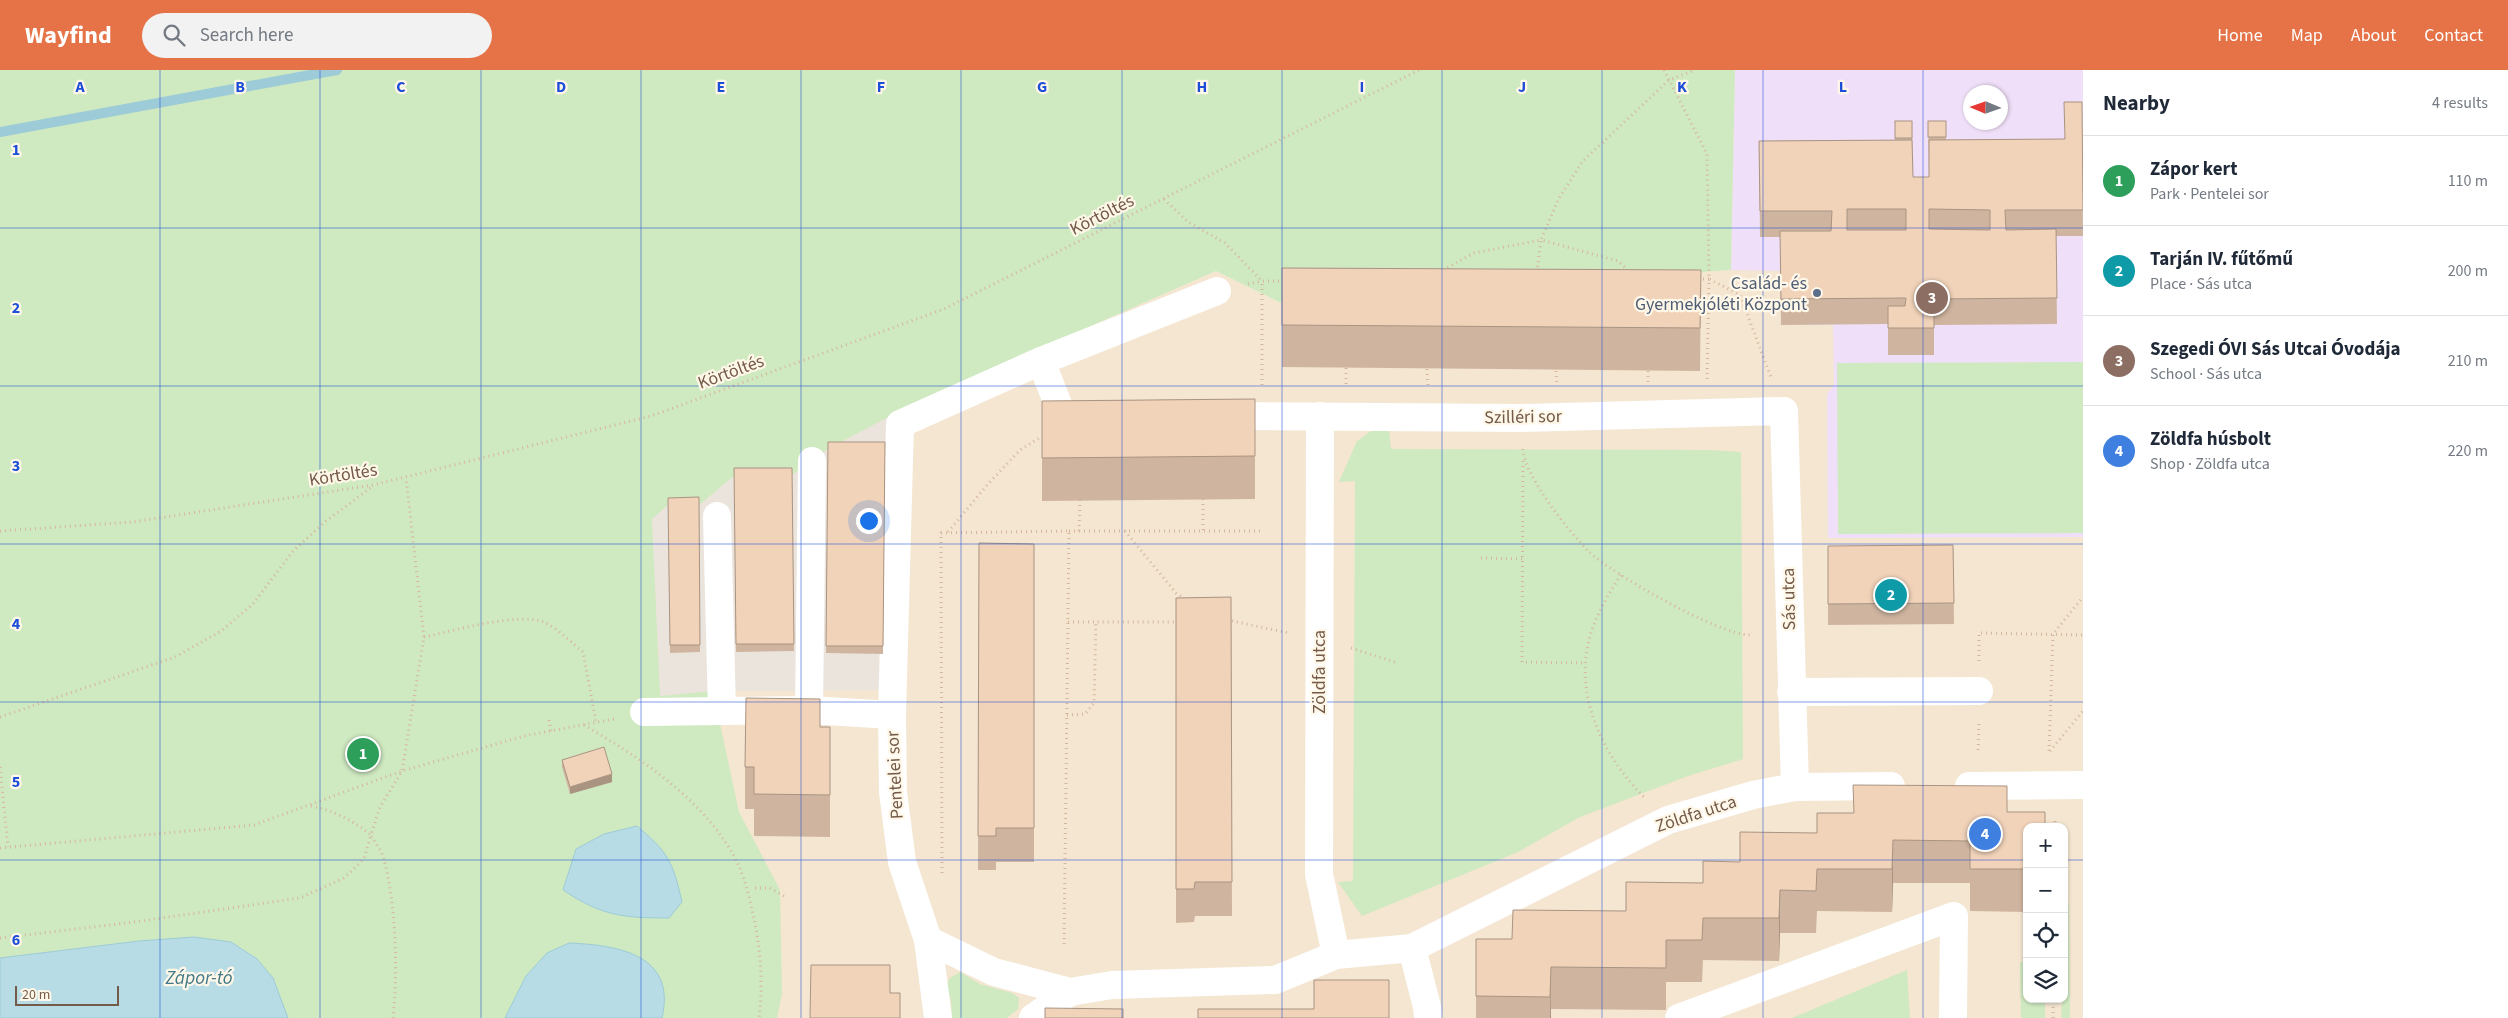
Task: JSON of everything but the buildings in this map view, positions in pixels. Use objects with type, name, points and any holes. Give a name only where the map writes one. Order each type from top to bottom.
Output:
[{"type":"street","points":[[892,715],[900,424],[1041,361],[1217,291]]},
{"type":"street","points":[[1041,361],[1063,417],[1113,417]]},
{"type":"street","name":"Szilléri sor","points":[[1262,416],[1522,418],[1784,411]]},
{"type":"street","name":"Sás utca","points":[[1784,411],[1795,787]]},
{"type":"street","points":[[1192,416],[1262,416]]},
{"type":"street","name":"Zöldfa utca","points":[[1320,416],[1319,874],[1336,955]]},
{"type":"street","points":[[809,710],[812,461]]},
{"type":"street","points":[[717,516],[722,711]]},
{"type":"street","points":[[1791,692],[1979,691]]},
{"type":"street","name":"Pentelei sor","points":[[644,712],[809,710],[892,715],[893,792],[902,862],[928,940],[938,1018]]},
{"type":"street","points":[[1944,786],[2083,785]]},
{"type":"street","name":"Zöldfa utca","points":[[928,940],[994,972],[1070,992],[1112,985],[1275,980],[1336,955],[1412,948],[1668,820],[1753,795],[1795,787],[1914,786]]},
{"type":"street","points":[[1679,1018],[1954,916],[1953,1018]]},
{"type":"street","points":[[1412,948],[1428,1018]]},
{"type":"street","name":"Zöldfa utca","points":[[1033,1018],[1070,992]]},
{"type":"path","name":"Körtöltés","points":[[0,532],[133,522],[373,485],[650,416],[944,309],[1419,70]]},
{"type":"path","points":[[1664,70],[1707,154],[1709,279],[1706,413]]},
{"type":"path","points":[[1536,278],[1542,240],[1558,200],[1582,162],[1669,80],[1695,70]]},
{"type":"path","points":[[1164,199],[1188,222],[1225,243],[1262,281],[1262,416]]},
{"type":"path","points":[[1435,275],[1474,253],[1542,240],[1618,261],[1636,277],[1627,277]]},
{"type":"path","points":[[1690,279],[1709,279],[1740,295],[1784,411]]},
{"type":"path","points":[[1262,281],[1291,281]]},
{"type":"path","points":[[947,532],[1020,450],[1039,439],[1063,417]]},
{"type":"path","points":[[1522,418],[1524,459],[1522,662],[1585,663]]},
{"type":"path","points":[[1524,459],[1541,492],[1589,551],[1621,575],[1701,618],[1742,635],[1750,635]]},
{"type":"path","points":[[0,938],[127,923],[300,898],[344,878],[364,860],[380,807],[402,771],[424,637],[406,478]]},
{"type":"path","points":[[0,717],[175,657],[221,631],[253,604],[293,551],[373,485]]},
{"type":"path","points":[[1203,499],[1203,531]]},
{"type":"path","points":[[1079,531],[1080,500]]},
{"type":"path","points":[[1125,531],[1176,593],[1192,604]]},
{"type":"path","points":[[942,873],[941,532],[1263,531]]},
{"type":"path","points":[[1064,945],[1069,532]]},
{"type":"path","points":[[1481,558],[1523,559]]},
{"type":"path","points":[[1621,575],[1606,598],[1591,634],[1585,663],[1588,705],[1605,747],[1627,780],[1668,820]]},
{"type":"path","points":[[2083,597],[2054,634],[2049,751],[2083,711]]},
{"type":"path","points":[[1223,618],[1239,623],[1319,638],[1395,662]]},
{"type":"path","points":[[424,637],[495,622],[524,620],[546,623],[583,652],[596,722]]},
{"type":"path","points":[[1068,622],[1183,622]]},
{"type":"path","points":[[1067,715],[1085,714],[1094,704],[1096,622]]},
{"type":"path","points":[[1220,623],[1239,623]]},
{"type":"path","points":[[1978,750],[1979,633],[2083,635]]},
{"type":"path","points":[[0,848],[254,825],[402,771],[524,736],[644,712]]},
{"type":"path","points":[[549,720],[551,731]]},
{"type":"path","points":[[583,725],[631,753],[701,812],[721,837],[738,865],[751,905],[758,938],[762,978],[759,1018]]},
{"type":"path","points":[[0,767],[8,847]]},
{"type":"path","points":[[310,806],[334,811],[353,821],[371,835],[384,858],[394,923],[396,985],[393,1018]]},
{"type":"path","points":[[756,888],[770,888],[784,896]]},
{"type":"path","points":[[2053,1018],[2054,1003]]},
{"type":"shaded area","points":[[1735,70],[2083,70],[2083,1018],[0,1018],[0,640],[907,407],[1216,271],[1281,303],[1731,270]]},
{"type":"shaded area","points":[[1735,70],[2083,70],[2083,537],[1828,538],[1827,394],[1834,385],[1833,325],[1781,325],[1780,271],[1731,270]]},
{"type":"shaded area","points":[[907,407],[906,690],[713,691],[660,696],[652,518],[668,505],[699,505],[734,476],[792,475],[828,449]]},
{"type":"green space","points":[[0,70],[1735,70],[1731,270],[1281,303],[1216,271],[907,407],[828,449],[792,475],[734,476],[699,505],[668,505],[652,519],[660,696],[713,691],[739,812],[780,890],[782,994],[777,1018],[0,1018]]},
{"type":"green space","points":[[2083,362],[2083,533],[1838,534],[1837,363]]},
{"type":"green space","points":[[1374,429],[1389,429],[1391,449],[1711,450],[1741,452],[1743,759],[1688,776],[1580,817],[1518,852],[1362,916],[1338,882],[1353,881],[1355,481],[1339,482],[1357,441]]},
{"type":"green space","points":[[2068,903],[2070,1018],[2061,1018],[2062,1003],[2068,1003]]},
{"type":"green space","points":[[2020,962],[2023,962],[2023,1003],[2045,1003],[2045,1018],[2021,1018]]},
{"type":"green space","points":[[1907,970],[1910,1018],[1792,1018]]},
{"type":"green space","points":[[960,972],[980,984],[1012,993],[1019,998],[1018,1009],[1007,1018],[952,1018],[951,1000],[946,985],[950,978]]},
{"type":"water","points":[[637,826],[656,843],[668,859],[676,877],[682,902],[669,918],[613,914],[577,899],[563,890],[576,849],[604,834]]},
{"type":"water","name":"Zápor-tó","points":[[194,937],[231,942],[257,959],[273,978],[288,1018],[0,1018],[0,958],[139,941]]},
{"type":"water","points":[[569,943],[587,944],[623,951],[639,957],[652,967],[661,980],[664,996],[662,1018],[505,1018],[526,976],[547,953]]},
{"type":"waterway","points":[[0,132],[337,70]]},
{"type":"place","name":"Család- és Gyermekjóléti Központ","points":[[1817,293]]},
{"type":"place","name":"Szegedi ÓVI Sás Utcai Óvodája","points":[[1932,298]]},
{"type":"place","name":"Tarján IV. fűtőmű","points":[[1891,595]]},
{"type":"place","name":"Zápor kert","points":[[363,754]]},
{"type":"place","name":"Zöldfa húsbolt","points":[[1985,834]]}]
